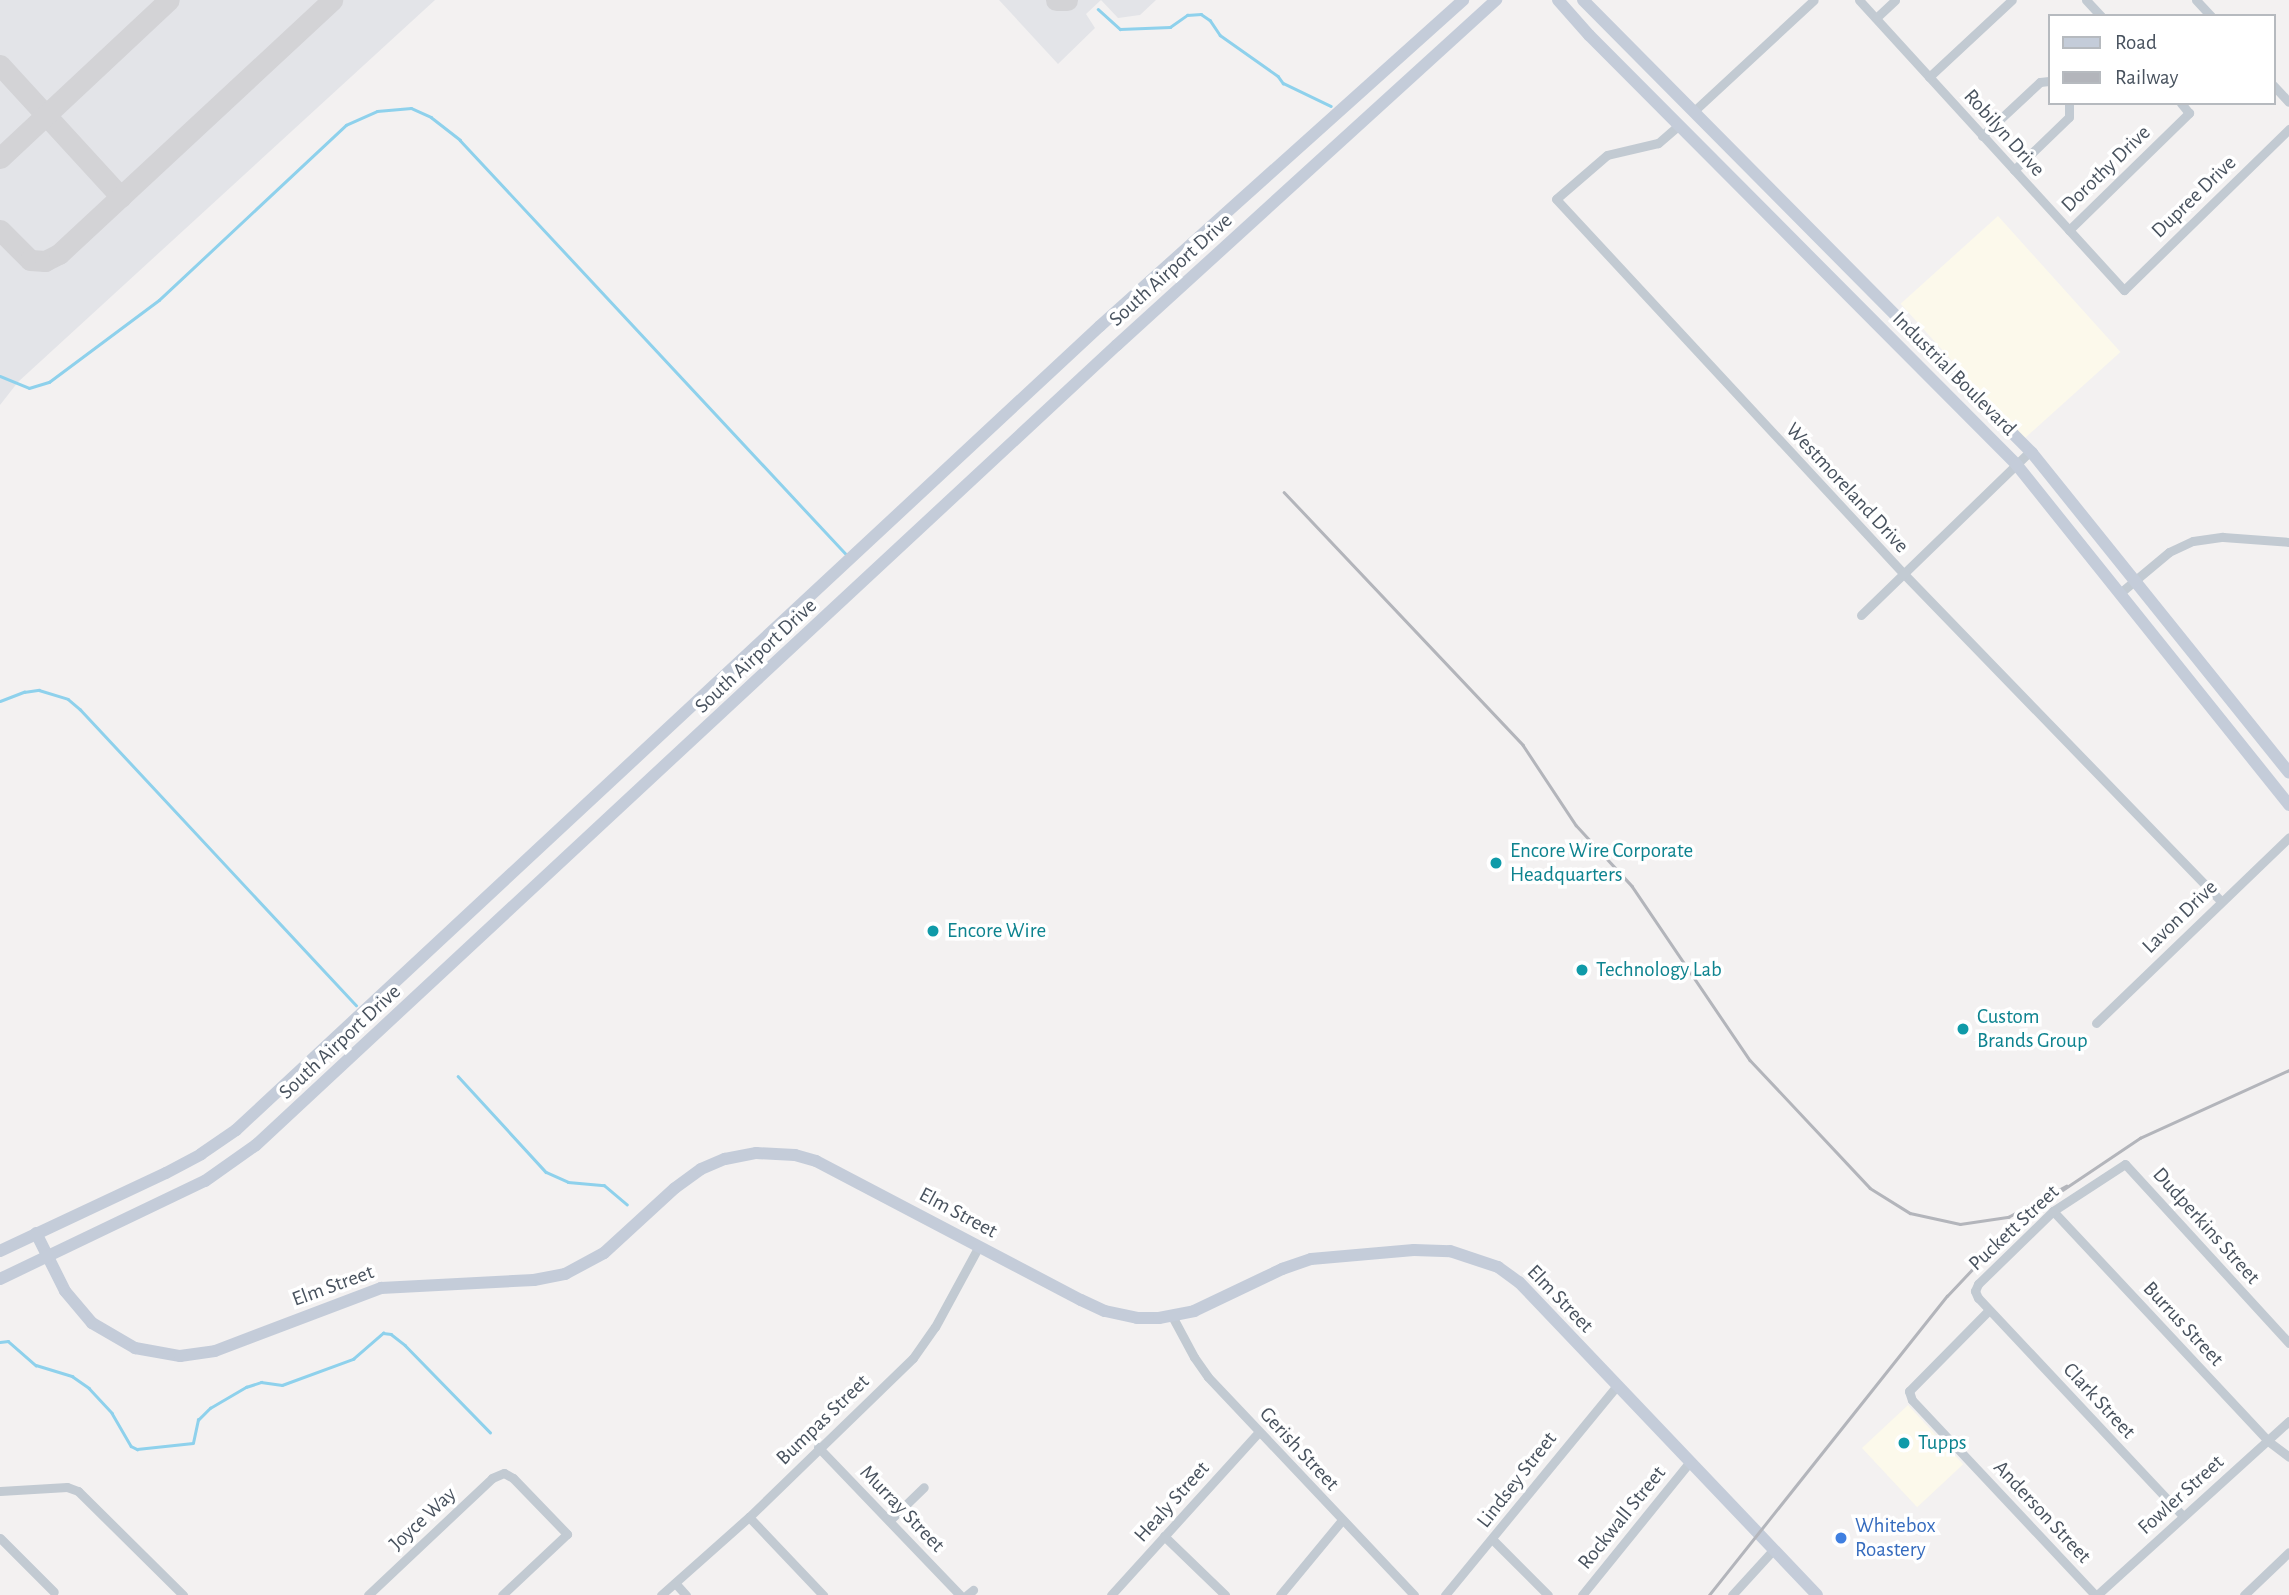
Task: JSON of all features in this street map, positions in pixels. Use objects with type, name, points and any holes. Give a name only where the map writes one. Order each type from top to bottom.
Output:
[{"type":"main road","name":"South Airport Drive","points":[[0,1251],[176,1168],[215,1146],[244,1123],[1100,326],[1463,0]]},
{"type":"main road","name":"South Airport Drive","points":[[0,1279],[205,1181],[256,1145],[1117,345],[1496,0]]},
{"type":"main road","name":"Industrial Boulevard","points":[[1558,0],[2016,464],[2289,806]]},
{"type":"main road","name":"Industrial Boulevard","points":[[1583,0],[2030,451],[2136,579],[2289,773]]},
{"type":"main road","points":[[1679,125],[1694,111]]},
{"type":"main road","points":[[1844,291],[1858,277]]},
{"type":"main road","points":[[1100,326],[1117,345]]},
{"type":"main road","name":"Elm Street","points":[[36,1233],[71,1300],[100,1331],[135,1348],[180,1356],[215,1351],[381,1288],[534,1280],[565,1274],[604,1253],[692,1175],[718,1161],[746,1154],[785,1153],[816,1161],[1105,1311],[1137,1318],[1172,1316],[1205,1306],[1300,1262],[1346,1255],[1441,1250],[1480,1259],[1512,1277],[1688,1464],[1817,1595]]},
{"type":"street","points":[[1694,111],[1814,0]]},
{"type":"street","name":"Robilyn Drive","points":[[1859,0],[2124,290]]},
{"type":"street","points":[[1876,18],[1895,0]]},
{"type":"street","points":[[1929,77],[2012,0]]},
{"type":"street","points":[[2086,0],[2099,14]]},
{"type":"street","points":[[2196,0],[2209,14]]},
{"type":"street","points":[[1982,136],[2041,81],[2048,81]]},
{"type":"street","points":[[2275,87],[2289,102]]},
{"type":"street","points":[[2014,170],[2069,117],[2069,105]]},
{"type":"street","name":"Dorothy Drive","points":[[2069,230],[2189,113],[2182,105]]},
{"type":"street","name":"Westmoreland Drive","points":[[1679,125],[1658,143],[1607,155],[1556,199],[1903,573],[2221,901]]},
{"type":"street","name":"Dupree Drive","points":[[2124,290],[2289,129]]},
{"type":"street","points":[[1861,615],[2030,451]]},
{"type":"street","points":[[2120,593],[2169,552],[2193,541],[2223,537],[2289,542]]},
{"type":"street","name":"Lavon Drive","points":[[2096,1023],[2289,837]]},
{"type":"street","name":"Puckett Street","points":[[1989,1310],[1975,1291],[1978,1284],[2053,1211],[2124,1164]]},
{"type":"street","name":"Dudperkins Street","points":[[2124,1164],[2289,1343]]},
{"type":"street","name":"Burrus Street","points":[[2053,1211],[2268,1441],[2289,1457]]},
{"type":"street","name":"Bumpas Street","points":[[662,1595],[749,1517],[818,1447],[913,1358],[934,1327],[979,1246]]},
{"type":"street","name":"Anderson Street","points":[[1989,1310],[1909,1391],[1912,1399],[2096,1595]]},
{"type":"street","name":"Clark Street","points":[[1989,1310],[2183,1516]]},
{"type":"street","name":"Gerish Street","points":[[1172,1316],[1201,1367],[1414,1595]]},
{"type":"street","name":"Lindsey Street","points":[[1446,1595],[1616,1387]]},
{"type":"street","name":"Fowler Street","points":[[2096,1595],[2289,1421]]},
{"type":"street","name":"Healy Street","points":[[1111,1595],[1259,1432]]},
{"type":"street","name":"Murray Street","points":[[818,1447],[960,1595]]},
{"type":"street","name":"Rockwall Street","points":[[1582,1595],[1688,1464]]},
{"type":"street","name":"Joyce Way","points":[[368,1595],[492,1478],[503,1473],[513,1478],[567,1534],[502,1595]]},
{"type":"street","points":[[0,1491],[67,1486],[78,1491],[183,1595]]},
{"type":"street","points":[[890,1520],[925,1487]]},
{"type":"street","points":[[749,1517],[823,1595]]},
{"type":"street","points":[[1280,1595],[1342,1520]]},
{"type":"street","points":[[1164,1536],[1225,1595]]},
{"type":"street","points":[[0,1538],[54,1592]]},
{"type":"street","points":[[1492,1539],[1548,1595]]},
{"type":"street","points":[[1732,1595],[1774,1549]]},
{"type":"street","points":[[2244,1595],[2289,1552]]},
{"type":"street","points":[[676,1584],[686,1595]]},
{"type":"shaded area","points":[[0,0],[435,0],[18,382],[0,405]]},
{"type":"shaded area","points":[[999,0],[1101,0],[1086,14],[1095,28],[1058,64]]},
{"type":"shaded area","points":[[1101,0],[1156,0],[1140,15],[1118,18]]},
{"type":"shaded area","points":[[1998,216],[2120,352],[2023,440],[1901,304]]},
{"type":"shaded area","name":"Tupps","points":[[1908,1405],[1963,1464],[1917,1507],[1862,1448]]},
{"type":"waterway","points":[[1098,9],[1120,29],[1170,27],[1187,15],[1201,14],[1210,20],[1220,35],[1278,76],[1283,83],[1331,106]]},
{"type":"waterway","points":[[0,376],[29,388],[49,382],[159,300],[346,125],[377,111],[411,108],[431,117],[460,140],[845,553]]},
{"type":"waterway","points":[[0,701],[24,692],[39,690],[68,699],[80,709],[356,1005]]},
{"type":"waterway","points":[[458,1076],[546,1172],[568,1182],[604,1185],[627,1204]]},
{"type":"waterway","points":[[0,1342],[8,1341],[36,1365],[72,1376],[89,1388],[112,1413],[131,1446],[137,1449],[193,1443],[198,1420],[210,1408],[246,1387],[261,1382],[282,1385],[353,1359],[383,1333],[391,1334],[405,1345],[490,1432]]},
{"type":"taxiway","points":[[0,158],[169,0]]},
{"type":"taxiway","points":[[0,230],[30,260],[45,261],[59,254],[332,0]]},
{"type":"taxiway","points":[[1056,0],[1067,0]]},
{"type":"taxiway","points":[[0,65],[121,197]]},
{"type":"railway","points":[[1284,492],[1523,745],[1576,825],[1632,886],[1750,1060],[1870,1188],[1910,1213],[1960,1224],[2008,1217],[2066,1186]]},
{"type":"railway","points":[[2058,1193],[2140,1138],[2289,1070]]},
{"type":"railway","points":[[1709,1595],[1947,1296],[1999,1241],[2033,1212]]},
{"type":"place","name":"Encore Wire Corporate Headquarters","points":[[1496,863]]},
{"type":"place","name":"Encore Wire","points":[[933,931]]},
{"type":"place","name":"Technology Lab","points":[[1582,970]]},
{"type":"place","name":"Custom Brands Group","points":[[1963,1029]]},
{"type":"place","name":"Tupps","points":[[1904,1443]]},
{"type":"place","name":"Whitebox Roastery","points":[[1841,1538]]}]
